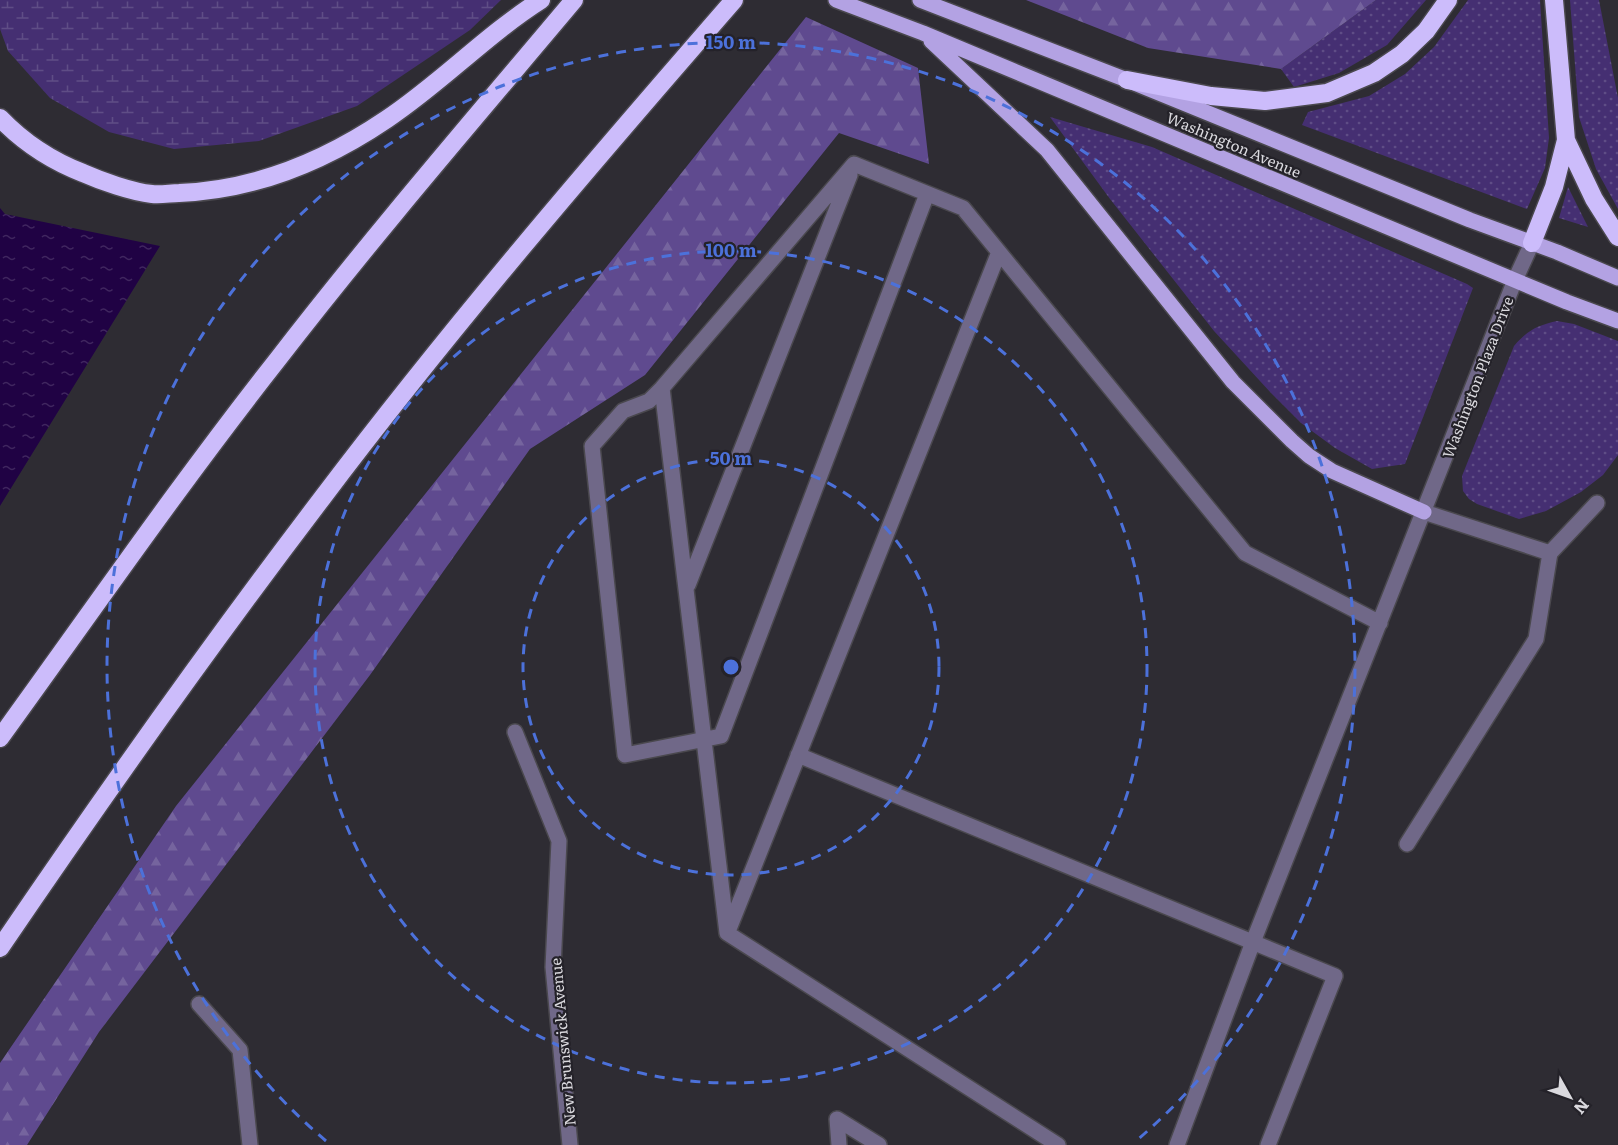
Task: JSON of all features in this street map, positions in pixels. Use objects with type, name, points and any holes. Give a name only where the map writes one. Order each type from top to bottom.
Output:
[{"type":"highway","points":[[0,118],[13,132],[60,164],[100,180],[151,194],[205,192],[248,184],[301,166],[345,144],[388,118],[514,17],[541,0]]},
{"type":"highway","points":[[0,738],[183,483],[277,360],[372,239],[574,0]]},
{"type":"highway","points":[[0,948],[175,696],[324,495],[432,357],[583,173],[734,0]]},
{"type":"highway","points":[[1127,80],[1211,96],[1265,101],[1327,93],[1374,73],[1402,54],[1426,31],[1448,0]]},
{"type":"highway","points":[[1532,243],[1554,187],[1566,140],[1554,0]]},
{"type":"highway","points":[[1566,140],[1594,198],[1618,237]]},
{"type":"main road","name":"Washington Avenue","points":[[836,0],[922,33],[1567,302],[1618,321]]},
{"type":"main road","name":"Washington Avenue","points":[[920,0],[1127,80],[1618,278]]},
{"type":"main road","points":[[922,33],[1007,110],[1047,150],[1233,382],[1292,441],[1332,471],[1424,512]]},
{"type":"street","points":[[854,164],[662,388],[649,401],[623,411],[592,446],[625,755],[721,736],[927,194]]},
{"type":"street","points":[[854,164],[963,208],[1245,553],[1380,623]]},
{"type":"street","points":[[686,588],[854,164]]},
{"type":"street","name":"Washington Plaza Drive","points":[[1177,1145],[1253,942],[1515,280],[1532,243]]},
{"type":"street","points":[[727,933],[999,252]]},
{"type":"street","points":[[662,388],[727,933]]},
{"type":"street","points":[[1407,844],[1536,639],[1551,553],[1597,503]]},
{"type":"street","points":[[1424,512],[1551,553]]},
{"type":"street","name":"New Brunswick Avenue","points":[[515,732],[559,841],[553,967],[570,1145]]},
{"type":"street","points":[[798,755],[1335,976],[1268,1145]]},
{"type":"street","points":[[727,933],[1058,1145]]},
{"type":"street","points":[[199,1004],[240,1050],[250,1145]]},
{"type":"street","points":[[839,1145],[837,1119],[879,1145]]},
{"type":"green space","points":[[0,0],[501,0],[470,30],[357,106],[259,141],[174,149],[109,132],[50,98],[8,51],[0,29]]},
{"type":"green space","points":[[1026,0],[1376,0],[1281,69],[1148,48]]},
{"type":"green space","points":[[1376,0],[1426,0],[1387,45],[1339,73],[1294,87],[1281,69]]},
{"type":"green space","points":[[1468,0],[1540,0],[1549,138],[1545,168],[1527,209],[1302,125],[1308,112],[1369,96],[1405,74],[1434,47]]},
{"type":"green space","points":[[1570,0],[1599,0],[1618,98],[1618,209],[1596,169],[1579,117]]},
{"type":"green space","points":[[806,17],[918,68],[929,164],[839,133],[645,375],[530,449],[370,675],[99,1032],[27,1145],[0,1145],[0,1063],[176,806]]},
{"type":"green space","points":[[1050,117],[1152,147],[1473,288],[1405,464],[1372,469],[1335,448],[1301,423],[1214,331],[1110,199]]},
{"type":"green space","points":[[1568,187],[1588,227],[1559,218]]},
{"type":"green space","points":[[1557,321],[1574,324],[1618,341],[1618,455],[1603,475],[1581,492],[1546,511],[1519,519],[1469,499],[1463,491],[1462,476],[1514,346],[1533,329]]},
{"type":"water","points":[[0,208],[5,214],[160,246],[0,506]]}]
